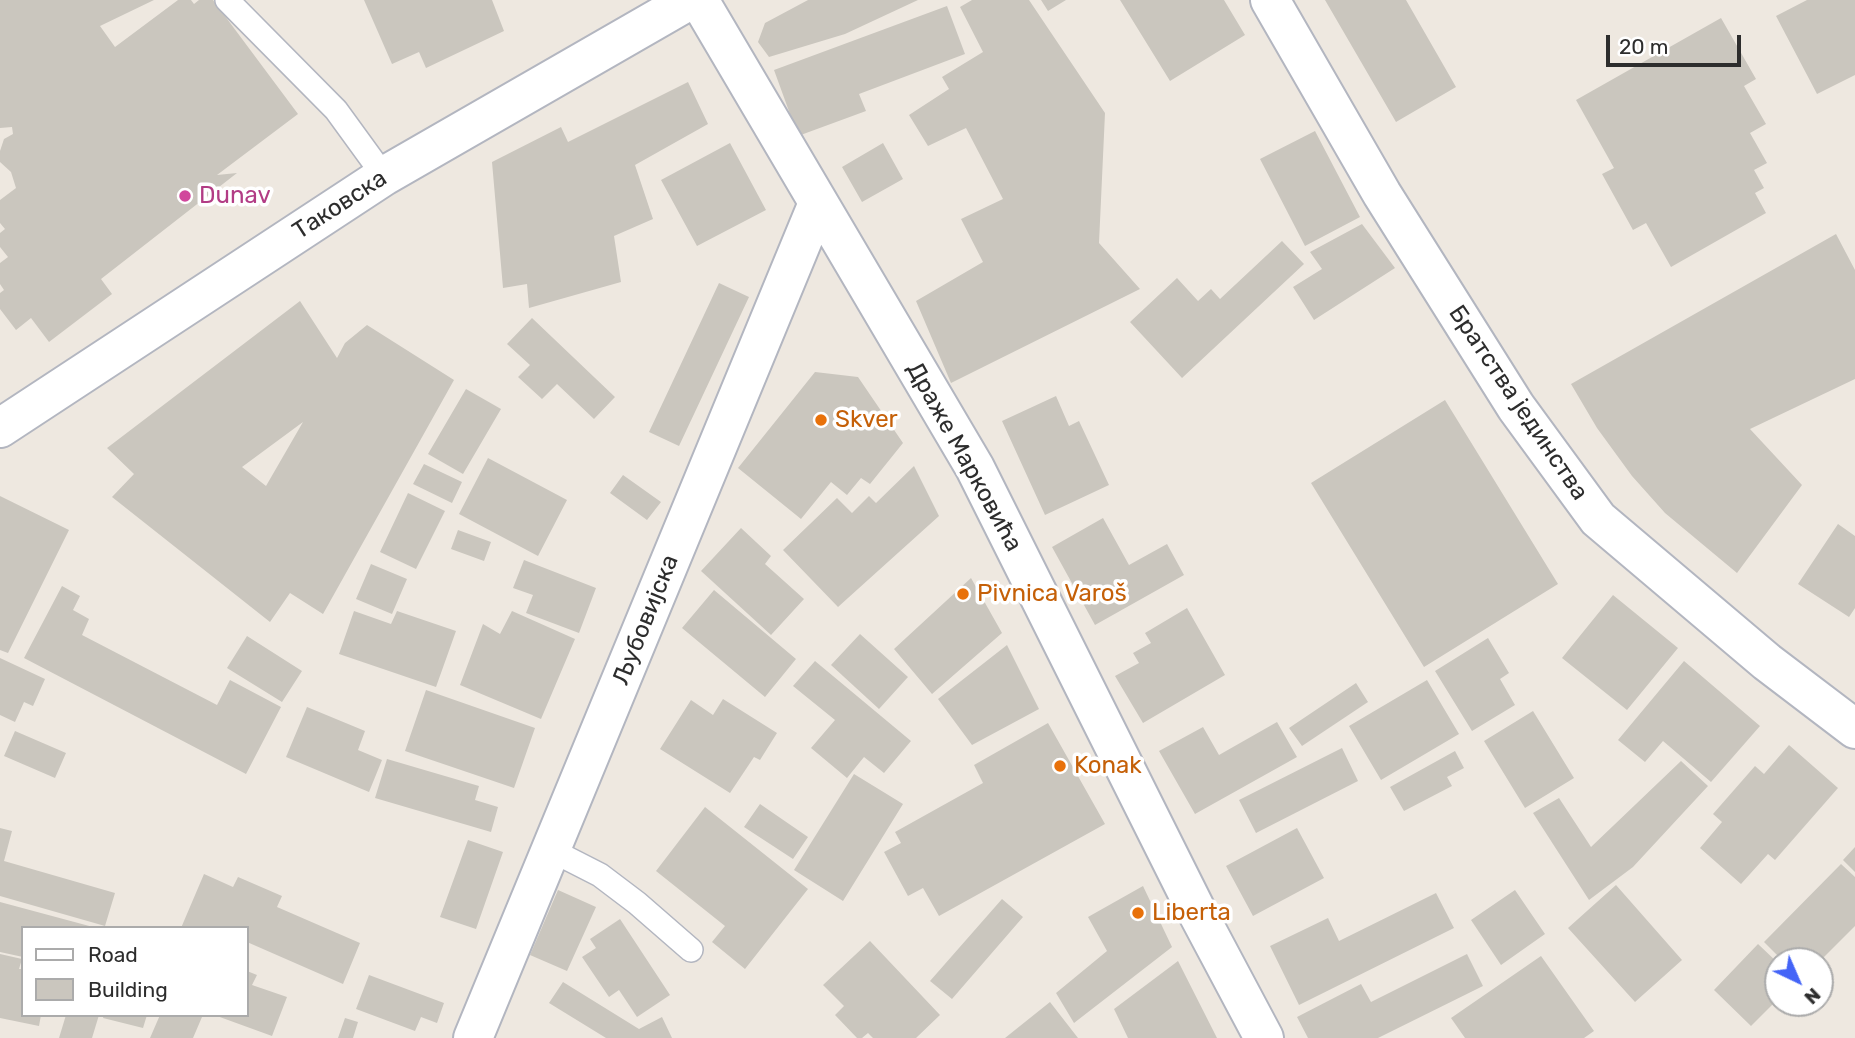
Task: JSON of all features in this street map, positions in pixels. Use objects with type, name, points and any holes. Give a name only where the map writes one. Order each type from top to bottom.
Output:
[{"type":"street","name":"Таковска","points":[[0,428],[384,176],[690,0]]},
{"type":"street","name":"Драже Марковића","points":[[699,0],[975,468],[1197,912],[1264,1038]]},
{"type":"street","name":"Братства јединства","points":[[1270,0],[1404,229],[1516,407],[1598,519],[1767,662],[1855,729]]},
{"type":"street","name":"Љубовијска","points":[[473,1038],[818,203]]},
{"type":"lane","points":[[228,0],[336,110],[384,176]]},
{"type":"lane","points":[[551,850],[600,875],[691,950]]},
{"type":"building","points":[[0,0],[154,0],[100,26],[115,47],[178,0],[191,0],[194,4],[199,0],[213,0],[298,114],[217,175],[237,173],[101,279],[112,294],[49,342],[31,318],[16,330],[0,309],[0,293],[4,290],[0,284],[0,263],[8,257],[0,247],[0,233],[5,229],[0,223],[0,200],[16,188],[11,172],[0,162],[4,139],[13,134],[12,127],[0,128]]},
{"type":"building","points":[[364,0],[492,0],[504,31],[426,68],[419,52],[392,64]]},
{"type":"building","points":[[808,0],[918,0],[845,34],[769,57],[758,42],[765,23]]},
{"type":"building","points":[[972,0],[1029,0],[1105,113],[1099,243],[1140,289],[951,383],[916,301],[983,262],[961,219],[1003,199],[966,128],[928,146],[909,115],[949,89],[942,77],[983,52],[960,7]]},
{"type":"building","points":[[1041,0],[1066,0],[1048,11]]},
{"type":"building","points":[[1120,0],[1224,0],[1245,35],[1170,81]]},
{"type":"building","points":[[1325,0],[1406,0],[1456,87],[1396,122]]},
{"type":"building","points":[[1807,0],[1855,0],[1855,75],[1817,94],[1776,16]]},
{"type":"building","points":[[947,6],[965,54],[859,94],[866,111],[798,136],[774,70]]},
{"type":"building","points":[[1721,18],[1756,79],[1744,86],[1766,124],[1750,133],[1767,163],[1754,170],[1764,188],[1755,193],[1766,213],[1671,267],[1646,223],[1633,230],[1602,174],[1614,168],[1576,100]]},
{"type":"building","points":[[688,82],[708,124],[635,165],[653,219],[614,236],[621,282],[529,308],[527,284],[503,288],[492,162],[561,127],[568,142]]},
{"type":"building","points":[[1315,131],[1360,217],[1305,246],[1260,159]]},
{"type":"building","points":[[730,143],[766,210],[697,246],[661,180]]},
{"type":"building","points":[[883,143],[903,179],[862,202],[842,167]]},
{"type":"building","points":[[1362,224],[1395,268],[1314,320],[1293,287],[1322,269],[1310,252]]},
{"type":"building","points":[[1836,234],[1855,270],[1855,379],[1750,429],[1802,485],[1737,573],[1665,513],[1632,476],[1597,428],[1571,384]]},
{"type":"building","points":[[1282,241],[1304,264],[1182,378],[1130,322],[1177,278],[1198,301],[1211,289],[1220,299]]},
{"type":"building","points":[[719,283],[749,297],[679,446],[649,432]]},
{"type":"building","points":[[300,301],[337,358],[345,343],[367,325],[454,380],[323,614],[290,593],[270,622],[112,497],[134,474],[107,448]],"holes":[[[303,422],[266,486],[242,467]]]},
{"type":"building","points":[[532,318],[615,397],[594,419],[557,384],[542,399],[518,377],[530,365],[507,344]]},
{"type":"building","points":[[815,372],[858,377],[903,443],[870,484],[861,478],[847,495],[831,482],[801,519],[738,468]]},
{"type":"building","points":[[466,389],[501,409],[463,474],[428,454]]},
{"type":"building","points":[[1056,396],[1069,426],[1079,421],[1109,485],[1045,515],[1002,421]]},
{"type":"building","points":[[1445,400],[1558,584],[1424,667],[1311,483]]},
{"type":"building","points":[[488,458],[567,500],[538,556],[459,514]]},
{"type":"building","points":[[424,464],[462,482],[452,503],[413,484]]},
{"type":"building","points":[[914,466],[939,516],[838,607],[783,550],[837,498],[852,513],[869,496],[876,503]]},
{"type":"building","points":[[623,475],[661,502],[647,520],[610,493]]},
{"type":"building","points":[[408,493],[445,511],[416,569],[380,552]]},
{"type":"building","points":[[0,496],[69,530],[8,653],[0,650]]},
{"type":"building","points":[[1103,518],[1129,565],[1167,544],[1184,575],[1095,625],[1052,547]]},
{"type":"building","points":[[1838,524],[1855,536],[1855,608],[1849,617],[1798,584]]},
{"type":"building","points":[[741,528],[771,556],[765,564],[804,599],[771,635],[701,571]]},
{"type":"building","points":[[458,530],[491,542],[484,561],[451,549]]},
{"type":"building","points":[[524,560],[596,588],[579,633],[526,613],[533,595],[513,588]]},
{"type":"building","points":[[371,564],[407,579],[392,614],[356,599]]},
{"type":"building","points":[[971,578],[1002,633],[932,694],[894,649]]},
{"type":"building","points":[[62,586],[80,596],[73,610],[89,619],[82,635],[217,705],[230,680],[281,707],[246,774],[24,658]]},
{"type":"building","points":[[714,590],[796,659],[765,697],[682,628]]},
{"type":"building","points":[[1613,595],[1678,648],[1627,710],[1562,658]]},
{"type":"building","points":[[1187,608],[1225,675],[1143,723],[1115,676],[1139,663],[1133,653],[1151,643],[1145,633]]},
{"type":"building","points":[[354,611],[391,624],[397,611],[456,631],[436,687],[339,654]]},
{"type":"building","points":[[512,611],[575,639],[541,719],[460,685],[483,624],[500,634]]},
{"type":"building","points":[[860,634],[908,677],[879,709],[831,665]]},
{"type":"building","points":[[247,636],[302,671],[282,702],[227,668]]},
{"type":"building","points":[[1488,638],[1509,673],[1500,679],[1515,705],[1472,731],[1435,671]]},
{"type":"building","points":[[1007,645],[1039,709],[972,745],[938,699]]},
{"type":"building","points":[[0,658],[45,679],[33,706],[24,702],[15,722],[0,715]]},
{"type":"building","points":[[815,661],[911,741],[884,773],[864,757],[847,778],[811,748],[835,720],[793,686]]},
{"type":"building","points":[[1684,661],[1760,726],[1711,782],[1663,741],[1645,762],[1618,740]]},
{"type":"building","points":[[1427,680],[1459,734],[1381,780],[1349,726]]},
{"type":"building","points":[[1356,683],[1368,702],[1302,746],[1289,728]]},
{"type":"building","points":[[426,690],[535,728],[514,788],[405,751]]},
{"type":"building","points":[[723,699],[777,733],[760,760],[754,757],[730,793],[660,749],[691,700],[713,715]]},
{"type":"building","points":[[307,707],[365,731],[358,750],[382,760],[369,792],[286,757]]},
{"type":"building","points":[[1533,711],[1574,778],[1525,808],[1484,741]]},
{"type":"building","points":[[1277,722],[1297,757],[1195,814],[1159,751],[1203,727],[1219,755]]},
{"type":"building","points":[[1048,723],[1105,824],[939,916],[923,888],[908,896],[884,852],[901,843],[895,832],[983,783],[974,765]]},
{"type":"building","points":[[15,731],[66,753],[55,778],[4,756]]},
{"type":"building","points":[[1789,745],[1838,788],[1775,860],[1768,854],[1741,884],[1700,848],[1722,822],[1713,814],[1755,766],[1764,774]]},
{"type":"building","points":[[1342,748],[1358,781],[1256,833],[1239,800]]},
{"type":"building","points":[[1455,751],[1464,768],[1447,777],[1452,786],[1404,811],[1390,787]]},
{"type":"building","points":[[387,759],[479,786],[475,800],[498,807],[491,832],[375,798]]},
{"type":"building","points":[[1681,761],[1708,786],[1633,867],[1589,900],[1533,813],[1559,798],[1591,847]]},
{"type":"building","points":[[854,774],[903,804],[843,901],[794,870]]},
{"type":"building","points":[[760,804],[808,837],[793,859],[744,827]]},
{"type":"building","points":[[705,807],[808,889],[745,969],[712,942],[725,926],[656,871]]},
{"type":"building","points":[[0,828],[12,831],[4,861],[115,893],[105,926],[0,896]]},
{"type":"building","points":[[1297,828],[1324,878],[1253,916],[1226,866]]},
{"type":"building","points":[[468,840],[503,852],[476,929],[440,917]]},
{"type":"building","points":[[1855,847],[1855,872],[1843,860]]},
{"type":"building","points":[[1841,864],[1855,877],[1855,926],[1834,947],[1769,947],[1764,942]]},
{"type":"building","points":[[204,874],[233,887],[238,877],[282,896],[277,907],[360,943],[343,984],[248,942],[248,926],[182,926]]},
{"type":"building","points":[[1616,885],[1682,960],[1635,1002],[1568,928]]},
{"type":"building","points":[[1143,886],[1172,947],[1074,1023],[1056,993],[1107,951],[1088,917]]},
{"type":"building","points":[[558,890],[596,907],[567,971],[530,955]]},
{"type":"building","points":[[1515,890],[1545,934],[1501,965],[1471,920]]},
{"type":"building","points":[[1436,893],[1454,928],[1299,1005],[1270,946],[1328,918],[1339,941]]},
{"type":"building","points":[[1002,899],[1023,917],[952,999],[930,981]]},
{"type":"building","points":[[0,902],[89,926],[21,926],[21,957],[0,952]]},
{"type":"building","points":[[620,919],[670,995],[637,1017],[619,990],[609,997],[582,957],[596,948],[590,939]]},
{"type":"building","points":[[870,941],[940,1015],[916,1038],[873,1038],[868,1033],[857,1038],[835,1015],[844,1006],[823,985]]},
{"type":"building","points":[[1758,944],[1764,950],[1764,1013],[1751,1026],[1714,990]]},
{"type":"building","points":[[0,954],[21,959],[21,1017],[41,1017],[39,1026],[0,1018]]},
{"type":"building","points":[[1467,954],[1483,986],[1378,1038],[1308,1038],[1297,1017],[1361,984],[1371,1002]]},
{"type":"building","points":[[1541,956],[1594,1031],[1584,1038],[1465,1038],[1451,1018]]},
{"type":"building","points":[[1178,961],[1217,1038],[1128,1038],[1114,1009]]},
{"type":"building","points":[[248,971],[257,975],[252,985],[287,997],[272,1036],[220,1017],[248,1017]]},
{"type":"building","points":[[369,975],[444,1003],[437,1023],[421,1017],[415,1031],[356,1009]]},
{"type":"building","points":[[563,982],[639,1029],[662,1017],[672,1038],[606,1038],[549,1003]]},
{"type":"building","points":[[1050,1002],[1078,1038],[1005,1038]]},
{"type":"building","points":[[65,1017],[98,1017],[92,1038],[59,1038]]},
{"type":"building","points":[[103,1017],[146,1017],[143,1028]]},
{"type":"building","points":[[159,1017],[202,1017],[193,1038],[150,1038]]},
{"type":"building","points":[[345,1018],[358,1022],[353,1038],[338,1038]]},
{"type":"place","name":"Dunav","points":[[185,196]]},
{"type":"place","name":"Skver","points":[[821,420]]},
{"type":"place","name":"Pivnica Varoš","points":[[963,594]]},
{"type":"place","name":"Konak","points":[[1060,766]]},
{"type":"place","name":"Liberta","points":[[1138,913]]}]
